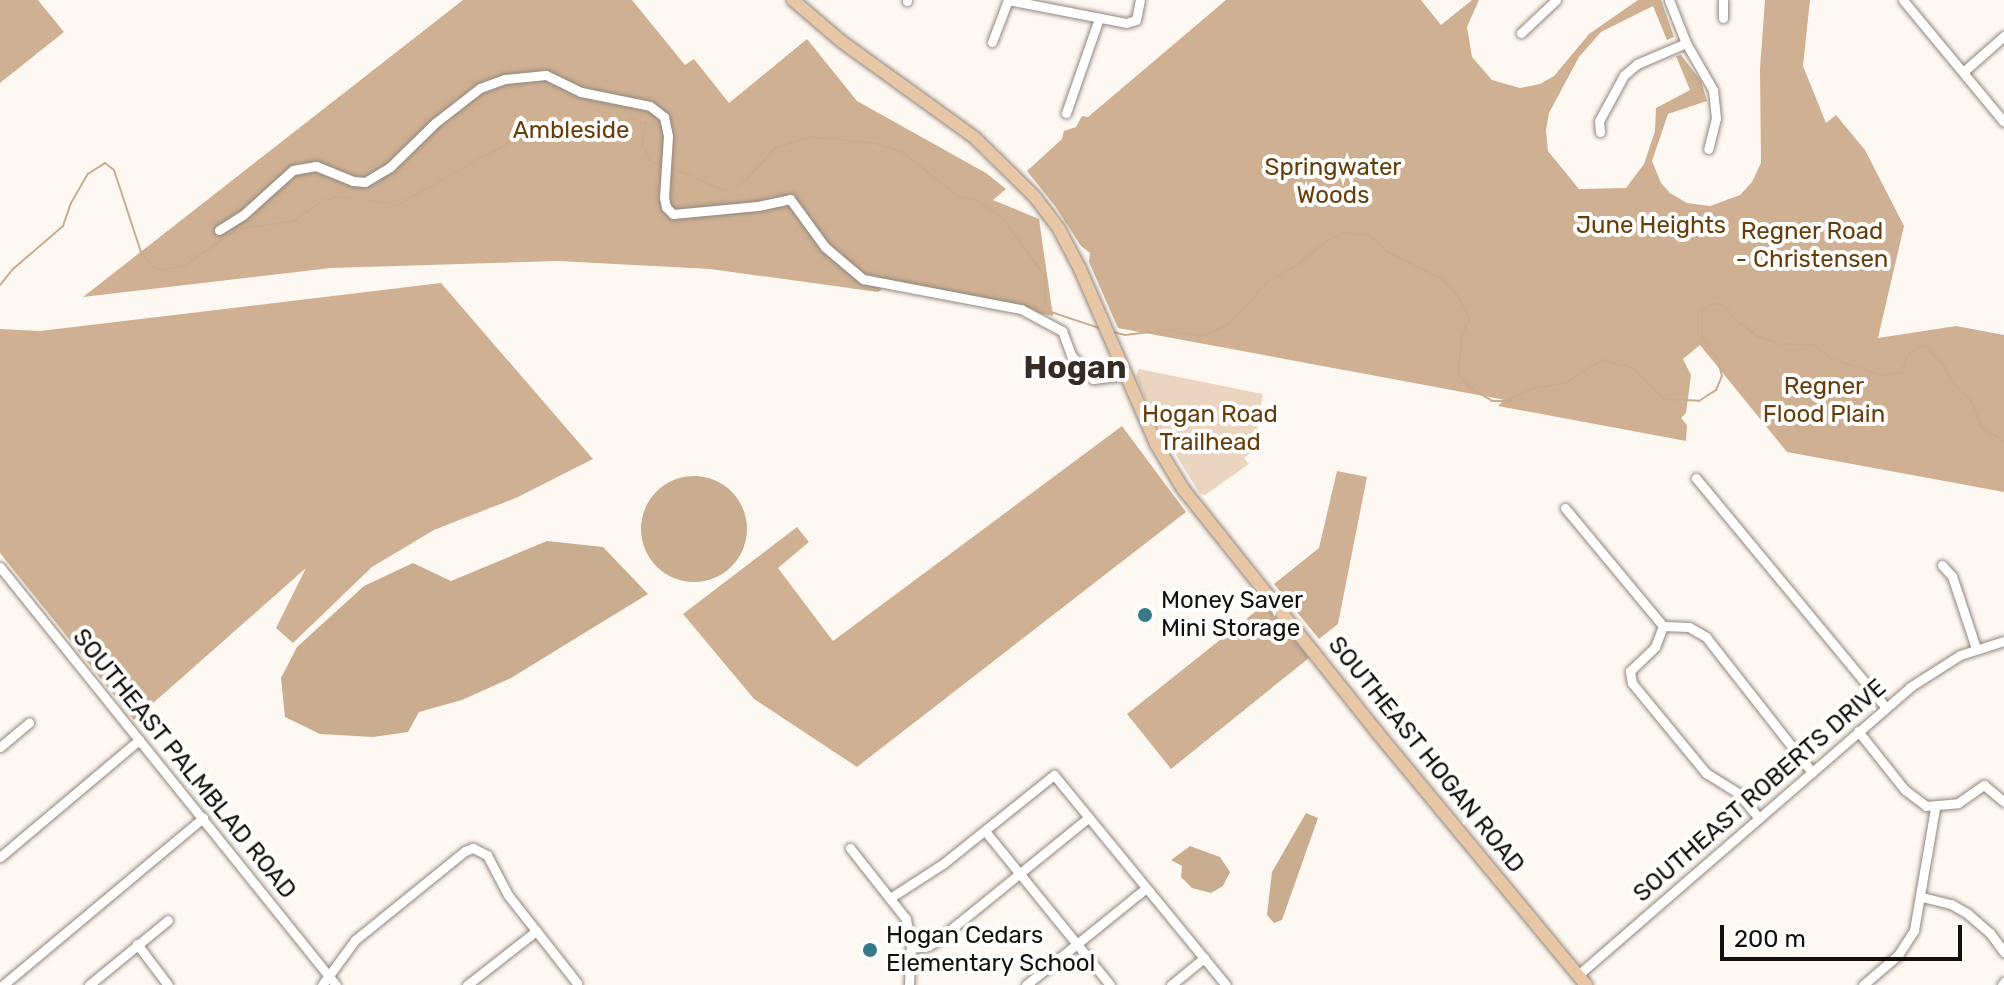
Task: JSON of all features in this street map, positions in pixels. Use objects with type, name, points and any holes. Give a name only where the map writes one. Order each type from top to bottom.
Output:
[{"type":"main road","name":"SOUTHEAST HOGAN ROAD","points":[[793,0],[842,42],[961,127],[1013,173],[1059,229],[1104,322],[1156,444],[1192,501],[1582,980]]},
{"type":"main road","points":[[1566,985],[1582,980]]},
{"type":"street","points":[[992,42],[1008,0],[1126,23],[1136,20],[1140,0]]},
{"type":"street","points":[[1521,33],[1556,0]]},
{"type":"street","points":[[1669,0],[1686,43],[1713,90],[1716,118],[1708,149]]},
{"type":"street","points":[[1723,0],[1723,18]]},
{"type":"street","points":[[1903,0],[2004,122]]},
{"type":"street","points":[[1066,113],[1099,18]]},
{"type":"street","points":[[1963,72],[2004,36]]},
{"type":"street","points":[[1600,132],[1599,121],[1624,75],[1637,64],[1686,43]]},
{"type":"street","points":[[219,230],[243,215],[293,170],[316,166],[353,181],[365,182],[390,167],[435,123],[480,88],[536,74],[554,77],[581,92],[642,103],[659,112],[668,128],[664,188],[666,207],[673,214],[792,200],[825,247],[863,279],[1021,309],[1062,331],[1075,361],[1093,379],[1126,375]]},
{"type":"street","points":[[1696,478],[1886,708]]},
{"type":"street","points":[[1565,508],[1663,626],[1689,627],[1706,637],[1812,772]]},
{"type":"street","points":[[1942,565],[1952,576],[1976,648]]},
{"type":"street","name":"SOUTHEAST PALMBLAD ROAD","points":[[0,567],[203,818],[330,983]]},
{"type":"street","points":[[1663,626],[1655,647],[1630,671],[1632,683],[1706,773],[1738,793],[1759,818]]},
{"type":"street","name":"SOUTHEAST ROBERTS DRIVE","points":[[1582,980],[1759,818],[1938,666],[1976,648],[2004,641]]},
{"type":"street","points":[[0,747],[29,723]]},
{"type":"street","points":[[1858,731],[1912,797],[1935,808],[1958,803],[1984,785],[2004,802]]},
{"type":"street","points":[[0,857],[139,740]]},
{"type":"street","points":[[890,898],[985,831],[1054,775],[1226,985]]},
{"type":"street","points":[[1863,985],[1904,947],[1914,930],[1935,808]]},
{"type":"street","points":[[911,948],[934,942],[1089,817]]},
{"type":"street","points":[[3,985],[203,818]]},
{"type":"street","points":[[985,831],[1110,985]]},
{"type":"street","points":[[850,848],[906,919],[911,948],[909,985]]},
{"type":"street","points":[[330,983],[355,940],[465,851],[480,849],[488,856],[505,890],[577,983]]},
{"type":"street","points":[[1026,985],[1146,888]]},
{"type":"street","points":[[1922,897],[1951,904],[1968,914],[1990,933],[2004,952]]},
{"type":"street","points":[[89,985],[168,920]]},
{"type":"street","points":[[467,985],[536,931]]},
{"type":"street","points":[[137,944],[168,985]]},
{"type":"street","points":[[1171,985],[1204,958]]},
{"type":"green space","points":[[0,0],[38,0],[64,32],[0,83]]},
{"type":"green space","name":"Ambleside","points":[[463,0],[632,0],[685,65],[694,59],[729,103],[807,39],[857,101],[986,173],[1006,189],[993,200],[1039,219],[1053,316],[886,286],[878,292],[710,269],[558,261],[331,268],[83,297]]},
{"type":"green space","name":"Springwater Woods","points":[[1226,0],[1421,0],[1441,25],[1472,0],[1479,0],[1467,27],[1472,57],[1492,80],[1520,88],[1540,84],[1554,76],[1589,34],[1638,0],[1661,0],[1674,37],[1667,40],[1653,6],[1601,32],[1579,57],[1549,113],[1546,130],[1548,151],[1579,189],[1626,188],[1644,164],[1655,131],[1656,108],[1690,90],[1676,56],[1681,55],[1701,81],[1707,101],[1668,114],[1652,161],[1661,183],[1670,193],[1687,203],[1710,206],[1740,195],[1752,182],[1761,163],[1760,69],[1765,0],[1810,0],[1803,66],[1826,123],[1836,115],[1865,150],[1904,226],[1878,338],[1956,326],[2004,335],[2004,492],[1787,452],[1700,345],[1683,359],[1691,375],[1686,413],[1681,418],[1687,425],[1686,441],[1498,406],[1504,400],[1500,399],[1118,328],[1089,262],[1090,253],[1081,246],[1027,171],[1062,139],[1064,131],[1076,127],[1082,116],[1088,117]]},
{"type":"green space","points":[[441,283],[593,459],[518,497],[434,530],[372,567],[293,643],[276,628],[306,568],[134,720],[0,553],[0,329],[40,331]]},
{"type":"green space","name":"Hogan Road Trailhead","points":[[1139,369],[1263,394],[1253,451],[1244,458],[1249,464],[1205,495],[1200,494],[1153,417],[1136,376]]},
{"type":"green space","points":[[1122,426],[1186,512],[857,767],[754,699],[683,614],[797,527],[809,542],[778,568],[833,641]]},
{"type":"green space","points":[[1337,471],[1367,477],[1338,624],[1319,639],[1274,584],[1319,548]]},
{"type":"green space","points":[[1265,604],[1309,658],[1171,769],[1127,714]]},
{"type":"shaded area","points":[[694,476],[714,480],[732,491],[743,509],[747,529],[743,549],[732,567],[714,578],[694,582],[674,578],[656,567],[645,549],[641,529],[645,509],[656,491],[674,480]]},
{"type":"shaded area","points":[[547,541],[603,547],[648,594],[511,678],[462,700],[419,712],[408,732],[373,737],[320,734],[285,717],[281,678],[297,647],[364,586],[413,563],[451,581]]},
{"type":"shaded area","points":[[1306,813],[1318,818],[1282,920],[1274,923],[1267,915],[1272,872]]},
{"type":"shaded area","points":[[1190,846],[1220,857],[1230,872],[1223,886],[1211,893],[1192,888],[1181,877],[1182,866],[1171,860]]},
{"type":"waterway","points":[[0,285],[13,269],[63,226],[71,203],[88,174],[105,163],[114,170],[142,255],[157,270],[184,266],[237,229],[294,221],[323,201],[341,196],[397,205],[508,143],[538,131],[554,130],[573,137],[631,119],[646,124],[642,145],[650,161],[663,165]]},
{"type":"waterway","points":[[669,167],[721,189],[733,188],[747,179],[775,148],[812,137],[874,143],[901,151],[959,197],[977,200],[1003,219],[1045,276],[1044,300],[1051,312],[1099,328]]},
{"type":"waterway","points":[[1113,332],[1125,335],[1164,330],[1203,336],[1228,325],[1269,281],[1294,267],[1327,241],[1343,233],[1370,236],[1388,252],[1441,278],[1457,295],[1470,318],[1462,336],[1458,373],[1469,387],[1492,401],[1507,401],[1532,389],[1567,382],[1602,360],[1633,368],[1664,399],[1699,401],[1716,390],[1722,376],[1718,360],[1702,337],[1702,310],[1714,303],[1726,307],[1733,318],[1757,336],[1781,344],[1815,345],[1831,359],[1880,375],[1901,373],[1909,354],[1924,345],[1944,366],[1954,385],[1972,402],[1982,428],[2004,441]]},
{"type":"place","name":"Money Saver Mini Storage","points":[[1145,615]]},
{"type":"place","name":"Hogan Cedars Elementary School","points":[[870,950]]},
{"type":"district","name":"Hogan","points":[[1075,367]]},
{"type":"park label","name":"June Heights","points":[[1651,226]]},
{"type":"park label","name":"Regner Road - Christensen","points":[[1812,246]]},
{"type":"park label","name":"Regner Flood Plain","points":[[1824,401]]}]
